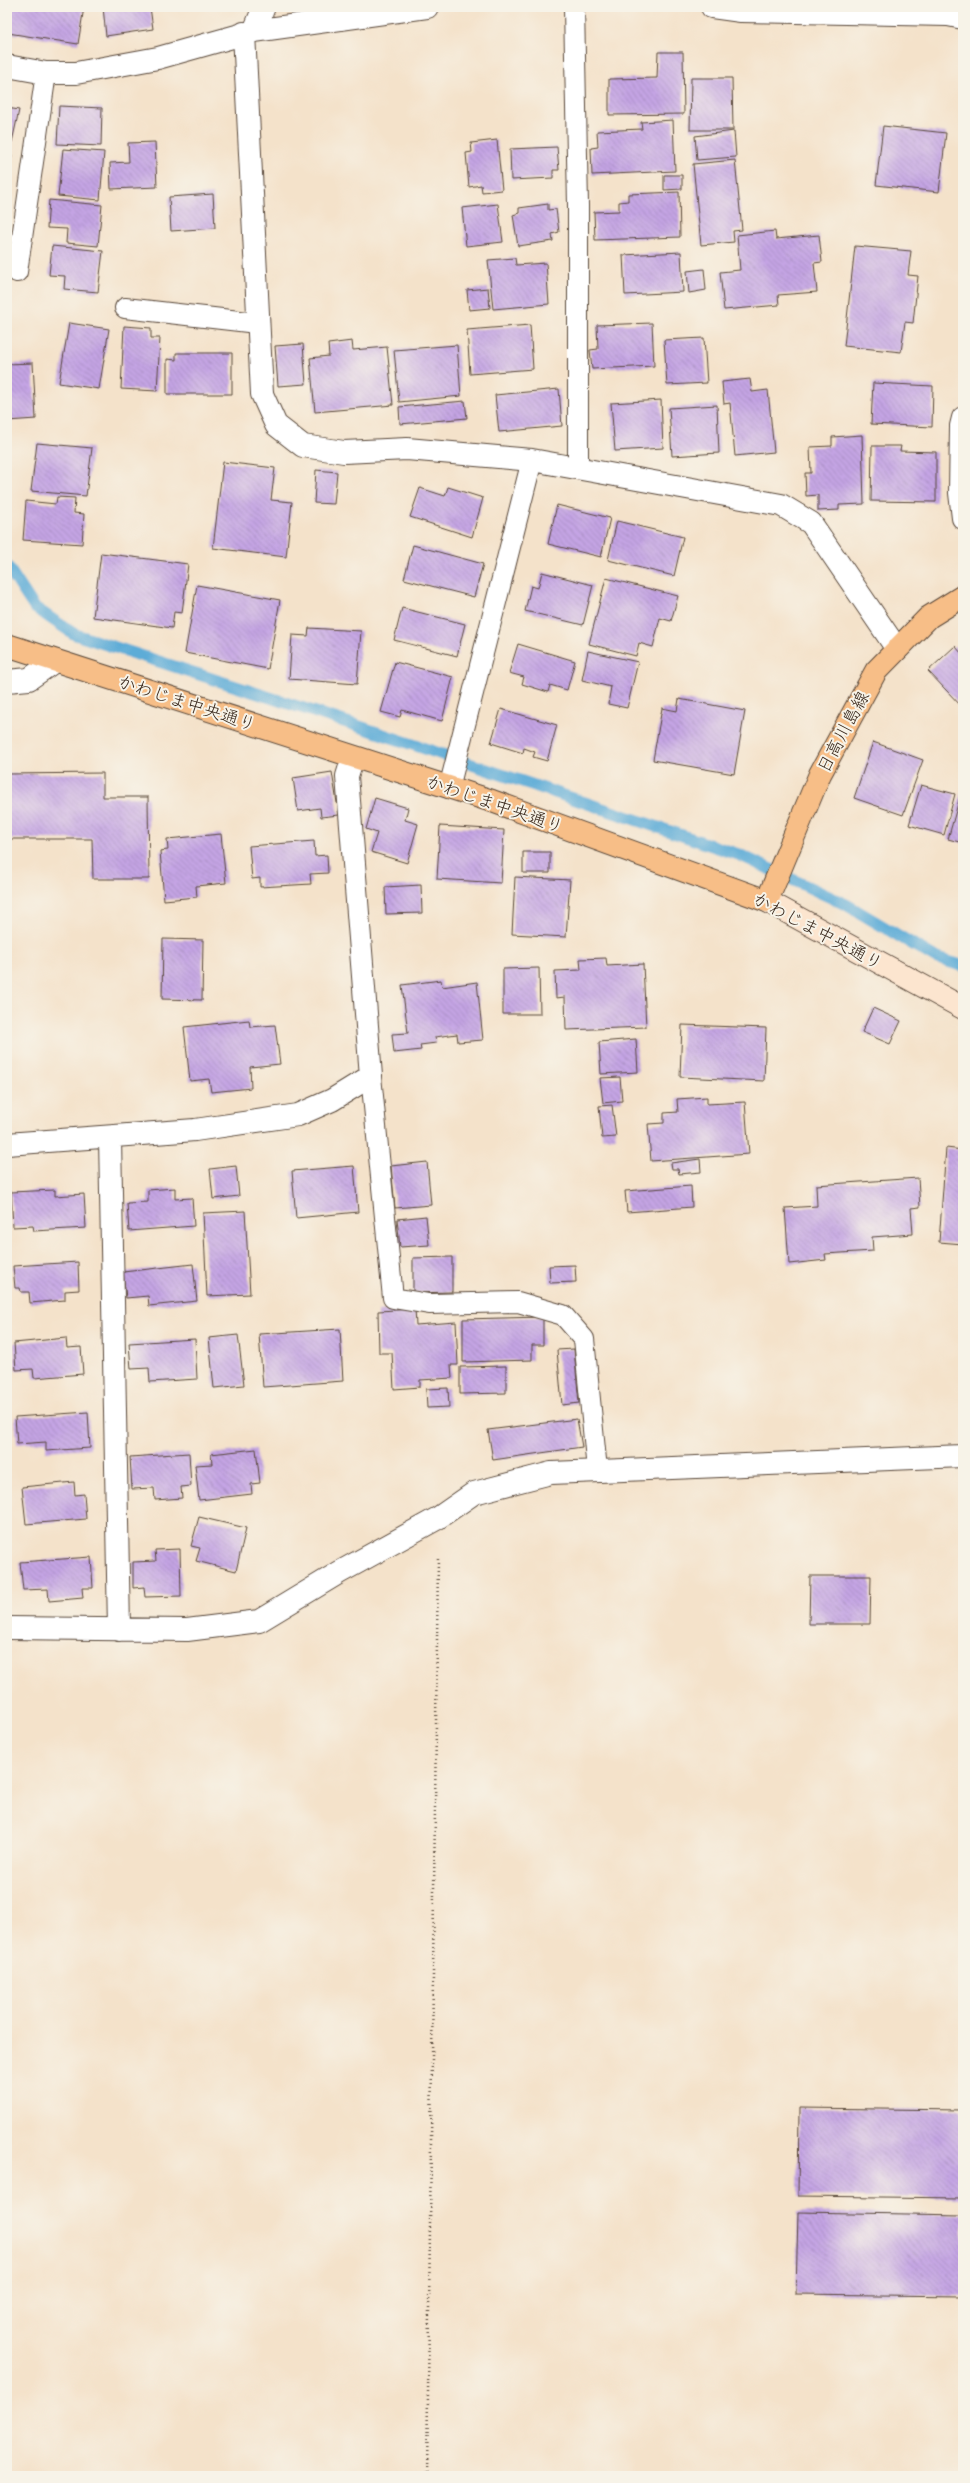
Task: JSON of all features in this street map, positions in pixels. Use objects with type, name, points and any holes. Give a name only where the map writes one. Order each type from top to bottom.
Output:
[{"type":"main road","name":"日高川島線","points":[[767,901],[820,774],[876,671],[929,617],[963,596]]},
{"type":"main road","name":"かわじま中央通り","points":[[7,645],[449,788],[767,901]]},
{"type":"street","points":[[264,7],[249,32],[257,323],[262,394],[276,425],[303,446],[344,452],[407,449],[532,460],[781,505],[811,523],[897,649]]},
{"type":"street","points":[[7,66],[46,73],[76,73],[158,58],[249,32],[427,7]]},
{"type":"street","points":[[712,7],[741,11],[948,15],[963,18]]},
{"type":"street","points":[[963,418],[961,426],[960,493],[963,518]]},
{"type":"street","points":[[7,681],[29,679],[55,661]]},
{"type":"street","points":[[7,1144],[195,1130],[298,1115],[332,1100],[371,1076],[347,776],[353,757]]},
{"type":"street","name":"かわじま中央通り","points":[[767,901],[963,1008]]},
{"type":"street","points":[[110,1137],[119,1630]]},
{"type":"street","points":[[7,1628],[187,1630],[259,1621],[340,1572],[438,1518],[474,1493],[551,1473],[963,1456]]},
{"type":"lane","points":[[574,7],[578,206],[578,469]]},
{"type":"lane","points":[[17,272],[46,73]]},
{"type":"lane","points":[[125,308],[257,323]]},
{"type":"lane","points":[[449,788],[532,460]]},
{"type":"lane","points":[[371,1076],[393,1298],[429,1304],[518,1302],[563,1315],[584,1339],[597,1470]]},
{"type":"path","points":[[427,2476],[438,1518]]},
{"type":"building","points":[[7,7],[84,7],[78,44],[8,33]]},
{"type":"building","points":[[103,7],[150,7],[153,29],[106,36]]},
{"type":"building","points":[[658,52],[683,52],[684,114],[609,115],[609,79],[657,78]]},
{"type":"building","points":[[691,78],[732,78],[733,130],[690,130]]},
{"type":"building","points":[[59,106],[102,108],[101,146],[57,144]]},
{"type":"building","points":[[7,108],[19,110],[12,142],[7,141]]},
{"type":"building","points":[[673,120],[675,171],[592,175],[591,148],[598,147],[597,131],[642,129],[641,122]]},
{"type":"building","points":[[883,126],[946,133],[939,192],[876,185]]},
{"type":"building","points":[[734,131],[736,157],[697,160],[695,136]]},
{"type":"building","points":[[497,140],[502,190],[482,192],[481,185],[469,187],[466,153],[472,152],[471,143]]},
{"type":"building","points":[[155,142],[157,187],[111,189],[110,163],[129,162],[128,143]]},
{"type":"building","points":[[557,147],[559,170],[553,170],[553,178],[511,180],[510,149]]},
{"type":"building","points":[[63,149],[104,152],[100,200],[58,196]]},
{"type":"building","points":[[7,155],[12,155],[8,184],[7,184]]},
{"type":"building","points":[[735,160],[742,230],[733,231],[734,242],[701,245],[693,164]]},
{"type":"building","points":[[664,175],[682,175],[682,189],[664,190]]},
{"type":"building","points":[[679,192],[680,237],[595,240],[594,212],[619,211],[619,202],[628,201],[628,194]]},
{"type":"building","points":[[213,194],[215,228],[171,231],[169,197]]},
{"type":"building","points":[[49,200],[102,205],[98,246],[66,243],[67,229],[47,228]]},
{"type":"building","points":[[498,204],[503,242],[466,246],[462,208]]},
{"type":"building","points":[[548,204],[548,210],[556,209],[559,232],[552,234],[553,241],[518,246],[513,215],[519,213],[519,208]]},
{"type":"building","points":[[775,231],[776,239],[819,235],[822,262],[814,263],[817,292],[778,295],[779,305],[724,310],[720,272],[740,270],[737,235]]},
{"type":"building","points":[[52,246],[103,251],[98,292],[64,289],[65,276],[49,275]]},
{"type":"building","points":[[855,246],[911,251],[908,275],[918,276],[913,323],[905,322],[901,352],[844,346]]},
{"type":"building","points":[[681,252],[683,292],[625,295],[623,255]]},
{"type":"building","points":[[515,258],[516,265],[546,263],[549,304],[493,309],[488,260]]},
{"type":"building","points":[[704,269],[706,290],[689,293],[687,271]]},
{"type":"building","points":[[488,288],[490,308],[469,310],[467,290]]},
{"type":"building","points":[[69,323],[109,329],[99,389],[59,383]]},
{"type":"building","points":[[652,323],[654,366],[592,369],[590,350],[598,349],[597,325]]},
{"type":"building","points":[[530,325],[533,369],[470,374],[467,330]]},
{"type":"building","points":[[124,326],[151,328],[151,338],[160,338],[157,391],[121,389]]},
{"type":"building","points":[[704,338],[707,383],[667,385],[664,340]]},
{"type":"building","points":[[352,341],[353,350],[387,347],[393,405],[315,412],[310,358],[329,356],[328,344]]},
{"type":"building","points":[[303,344],[306,384],[278,386],[275,346]]},
{"type":"building","points":[[457,345],[461,396],[399,402],[394,350]]},
{"type":"building","points":[[176,353],[232,353],[232,394],[167,394],[167,359],[176,360]]},
{"type":"building","points":[[33,363],[36,419],[7,421],[7,364]]},
{"type":"building","points":[[750,379],[752,392],[768,390],[774,452],[735,456],[730,403],[724,404],[722,382]]},
{"type":"building","points":[[873,383],[933,386],[932,427],[871,424]]},
{"type":"building","points":[[559,389],[562,426],[499,432],[495,395]]},
{"type":"building","points":[[661,400],[663,448],[615,451],[611,403]]},
{"type":"building","points":[[465,401],[467,418],[400,424],[399,407]]},
{"type":"building","points":[[717,405],[719,453],[672,456],[669,408]]},
{"type":"building","points":[[862,435],[864,504],[839,505],[839,510],[818,511],[818,495],[806,496],[805,473],[811,473],[810,447],[832,446],[832,437]]},
{"type":"building","points":[[37,443],[92,448],[86,496],[31,491]]},
{"type":"building","points":[[872,446],[901,446],[900,451],[936,452],[936,502],[871,501]]},
{"type":"building","points":[[223,462],[275,468],[271,500],[292,502],[286,557],[213,548]]},
{"type":"building","points":[[316,470],[337,472],[334,504],[314,503]]},
{"type":"building","points":[[448,487],[483,498],[472,537],[410,517],[420,488],[445,496]]},
{"type":"building","points":[[57,497],[75,498],[74,513],[84,514],[82,544],[23,540],[26,501],[56,504]]},
{"type":"building","points":[[557,505],[610,518],[601,557],[548,544]]},
{"type":"building","points":[[617,521],[683,537],[674,576],[608,560]]},
{"type":"building","points":[[413,545],[483,564],[474,597],[404,579]]},
{"type":"building","points":[[101,553],[188,564],[182,613],[174,612],[172,628],[93,617]]},
{"type":"building","points":[[542,572],[593,585],[583,625],[525,611],[531,586],[538,588]]},
{"type":"building","points":[[606,578],[678,596],[671,621],[660,618],[653,647],[639,643],[636,656],[589,644]]},
{"type":"building","points":[[197,585],[280,600],[268,669],[185,653]]},
{"type":"building","points":[[402,608],[465,624],[457,656],[394,640]]},
{"type":"building","points":[[309,628],[361,631],[357,684],[289,679],[292,635],[308,636]]},
{"type":"building","points":[[518,644],[575,661],[567,690],[550,685],[548,692],[522,684],[524,677],[509,673]]},
{"type":"building","points":[[955,646],[963,655],[963,708],[928,671]]},
{"type":"building","points":[[588,651],[638,662],[627,708],[608,704],[611,687],[582,680]]},
{"type":"building","points":[[395,662],[453,677],[442,721],[402,710],[400,717],[381,712]]},
{"type":"building","points":[[679,699],[745,711],[734,774],[653,760],[662,708],[677,711]]},
{"type":"building","points":[[501,709],[557,725],[547,761],[533,757],[535,752],[524,748],[523,753],[491,743]]},
{"type":"building","points":[[873,742],[923,760],[903,815],[854,798]]},
{"type":"building","points":[[332,772],[339,815],[321,817],[320,808],[298,811],[293,778]]},
{"type":"building","points":[[103,773],[103,797],[148,797],[149,879],[93,879],[92,839],[7,839],[7,774]]},
{"type":"building","points":[[921,785],[955,794],[944,835],[909,825]]},
{"type":"building","points":[[961,793],[963,794],[963,843],[948,839]]},
{"type":"building","points":[[375,798],[408,808],[405,820],[418,824],[407,863],[371,852],[377,833],[366,829]]},
{"type":"building","points":[[440,826],[504,830],[501,883],[437,879]]},
{"type":"building","points":[[221,834],[226,883],[196,886],[197,897],[164,900],[160,851],[168,850],[167,839]]},
{"type":"building","points":[[314,841],[315,856],[327,855],[328,873],[310,874],[311,884],[260,887],[260,878],[252,879],[249,846]]},
{"type":"building","points":[[523,852],[550,852],[550,873],[523,873]]},
{"type":"building","points":[[515,877],[570,880],[566,937],[512,934]]},
{"type":"building","points":[[421,885],[422,913],[386,914],[385,887]]},
{"type":"building","points":[[163,939],[203,940],[202,1000],[162,999]]},
{"type":"building","points":[[606,958],[607,966],[643,964],[646,1027],[566,1030],[565,997],[556,998],[555,971],[581,970],[580,959]]},
{"type":"building","points":[[539,968],[540,1014],[503,1014],[503,969]]},
{"type":"building","points":[[441,980],[442,987],[477,982],[483,1040],[458,1042],[457,1034],[435,1037],[436,1043],[420,1045],[421,1050],[394,1053],[392,1034],[408,1033],[402,985]]},
{"type":"building","points":[[873,1008],[901,1021],[890,1044],[862,1032]]},
{"type":"building","points":[[249,1020],[250,1027],[275,1025],[280,1064],[250,1067],[251,1088],[211,1092],[209,1079],[190,1081],[184,1027]]},
{"type":"building","points":[[682,1025],[766,1028],[764,1081],[680,1077]]},
{"type":"building","points":[[636,1039],[638,1072],[601,1074],[599,1042]]},
{"type":"building","points":[[620,1077],[622,1101],[603,1103],[600,1078]]},
{"type":"building","points":[[707,1097],[707,1104],[745,1102],[749,1154],[651,1161],[648,1124],[664,1123],[664,1113],[678,1112],[677,1099]]},
{"type":"building","points":[[612,1105],[616,1137],[602,1138],[599,1106]]},
{"type":"building","points":[[946,1148],[963,1150],[963,1244],[939,1242]]},
{"type":"building","points":[[700,1159],[701,1172],[679,1174],[678,1169],[672,1169],[671,1163]]},
{"type":"building","points":[[427,1162],[431,1205],[395,1208],[391,1166]]},
{"type":"building","points":[[236,1166],[239,1196],[213,1199],[210,1169]]},
{"type":"building","points":[[354,1166],[358,1212],[296,1218],[292,1171]]},
{"type":"building","points":[[918,1178],[920,1207],[911,1208],[913,1234],[872,1237],[873,1251],[825,1254],[826,1260],[789,1264],[785,1208],[817,1206],[816,1185]]},
{"type":"building","points":[[691,1186],[692,1207],[627,1212],[625,1191]]},
{"type":"building","points":[[175,1188],[175,1199],[192,1198],[194,1226],[129,1231],[127,1203],[148,1202],[148,1190]]},
{"type":"building","points":[[55,1190],[55,1196],[84,1194],[86,1228],[34,1231],[33,1226],[13,1227],[11,1192]]},
{"type":"building","points":[[245,1211],[250,1294],[207,1296],[203,1213]]},
{"type":"building","points":[[426,1216],[429,1245],[400,1247],[397,1219]]},
{"type":"building","points":[[452,1257],[452,1292],[413,1293],[413,1258]]},
{"type":"building","points":[[78,1262],[79,1290],[65,1291],[65,1300],[30,1303],[29,1292],[21,1292],[20,1288],[15,1288],[13,1266]]},
{"type":"building","points":[[193,1264],[197,1301],[149,1306],[148,1296],[126,1298],[123,1272]]},
{"type":"building","points":[[575,1265],[576,1282],[550,1283],[549,1266]]},
{"type":"building","points":[[415,1309],[416,1325],[456,1322],[458,1365],[451,1365],[452,1378],[420,1380],[420,1387],[394,1389],[392,1353],[379,1353],[378,1311]]},
{"type":"building","points":[[543,1317],[543,1345],[532,1345],[532,1360],[463,1362],[463,1319]]},
{"type":"building","points":[[340,1329],[343,1381],[263,1387],[259,1334]]},
{"type":"building","points":[[238,1335],[244,1385],[214,1388],[209,1338]]},
{"type":"building","points":[[66,1338],[67,1348],[81,1347],[83,1374],[34,1378],[33,1369],[16,1370],[14,1343]]},
{"type":"building","points":[[195,1339],[197,1379],[150,1382],[149,1368],[131,1369],[129,1343]]},
{"type":"building","points":[[574,1349],[579,1403],[562,1405],[557,1350]]},
{"type":"building","points":[[506,1366],[506,1393],[460,1394],[460,1367]]},
{"type":"building","points":[[448,1388],[449,1407],[427,1408],[426,1389]]},
{"type":"building","points":[[88,1412],[90,1448],[46,1451],[46,1442],[17,1444],[15,1417]]},
{"type":"building","points":[[577,1419],[582,1447],[493,1460],[488,1430]]},
{"type":"building","points":[[256,1449],[260,1483],[251,1484],[252,1494],[199,1500],[195,1465],[212,1464],[211,1454]]},
{"type":"building","points":[[189,1453],[191,1486],[181,1487],[182,1498],[155,1500],[154,1488],[132,1489],[130,1457]]},
{"type":"building","points":[[74,1482],[75,1495],[84,1494],[86,1519],[26,1524],[22,1487]]},
{"type":"building","points":[[199,1517],[246,1528],[236,1571],[196,1561],[200,1548],[191,1546]]},
{"type":"building","points":[[180,1549],[181,1596],[145,1597],[144,1587],[133,1588],[133,1562],[156,1561],[155,1550]]},
{"type":"building","points":[[91,1557],[93,1588],[82,1588],[83,1598],[49,1601],[48,1589],[23,1590],[20,1562]]},
{"type":"building","points":[[810,1576],[871,1576],[870,1624],[809,1624]]},
{"type":"building","points":[[799,2108],[963,2110],[963,2198],[798,2196]]},
{"type":"building","points":[[798,2212],[963,2215],[963,2296],[796,2294]]},
{"type":"waterway","points":[[7,566],[34,607],[74,634],[358,726],[740,855],[847,905],[936,958],[963,966]]}]
